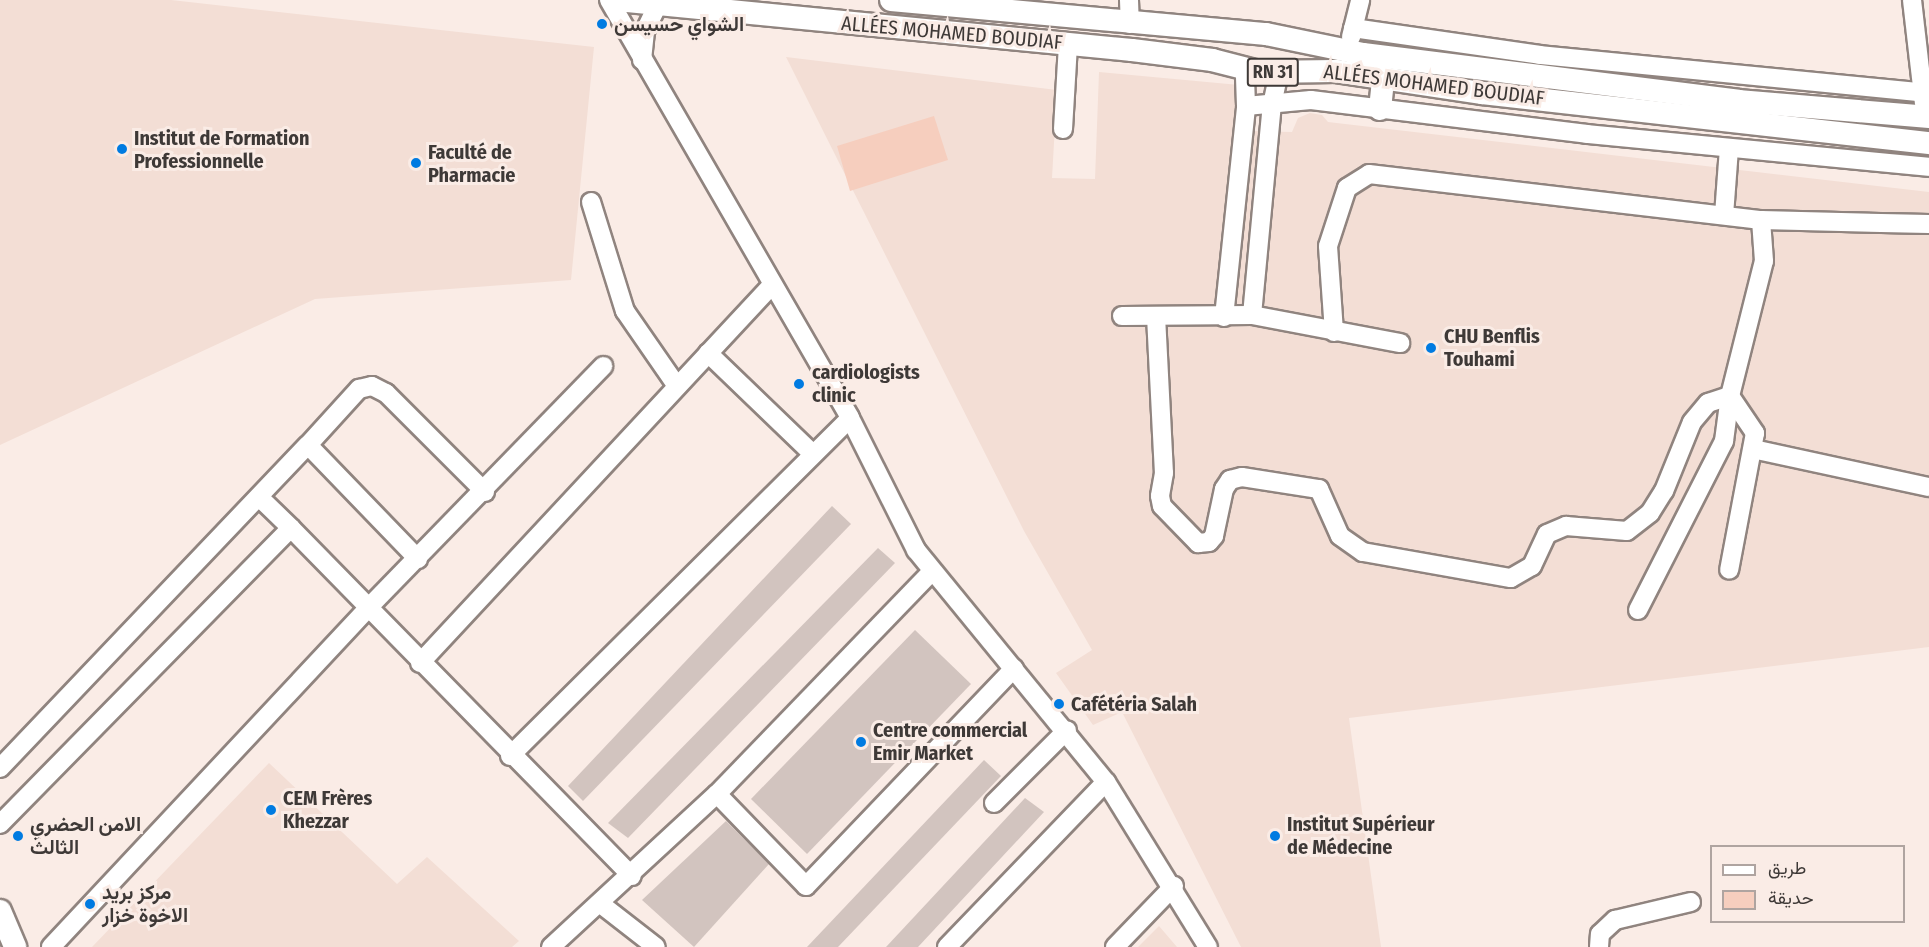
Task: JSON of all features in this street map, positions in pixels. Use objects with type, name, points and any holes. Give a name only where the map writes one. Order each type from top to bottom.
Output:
[{"type":"main road","name":"ALLÉES MOHAMED BOUDIAF","points":[[617,0],[1212,60],[1245,70],[1280,72],[1323,69],[1929,143]]},
{"type":"main road","name":"ALLÉES MOHAMED BOUDIAF","points":[[891,0],[1035,16],[1245,33],[1348,51],[1738,100],[1927,117]]},
{"type":"main road","points":[[1245,33],[1245,70]]},
{"type":"main road","points":[[1280,72],[1286,39]]},
{"type":"main road","points":[[1380,109],[1383,78]]},
{"type":"main road","points":[[0,911],[15,947]]},
{"type":"street","points":[[609,0],[850,418],[901,524],[932,571],[1067,730],[1106,782],[1174,886],[1208,947]]},
{"type":"street","points":[[1011,0],[1035,16]]},
{"type":"street","points":[[1129,0],[1130,24]]},
{"type":"street","points":[[1348,51],[1360,0]]},
{"type":"street","points":[[1912,0],[1926,93],[1927,117]]},
{"type":"street","points":[[642,60],[645,31],[658,4]]},
{"type":"street","points":[[1353,28],[1539,55],[1926,93]]},
{"type":"street","points":[[1063,129],[1068,44]]},
{"type":"street","points":[[1224,317],[1246,106],[1245,70]]},
{"type":"street","points":[[1252,315],[1272,105],[1280,72]]},
{"type":"street","points":[[1246,106],[1311,100],[1729,148],[1929,167]]},
{"type":"street","points":[[1724,215],[1729,148]]},
{"type":"street","points":[[1334,332],[1329,246],[1347,188],[1369,174],[1761,220],[1929,224]]},
{"type":"street","points":[[591,202],[625,311],[677,386]]},
{"type":"street","points":[[1638,610],[1724,441],[1730,396],[1764,261],[1761,220]]},
{"type":"street","points":[[420,663],[772,285]]},
{"type":"street","points":[[1122,316],[1252,315],[1400,343]]},
{"type":"street","points":[[1156,316],[1162,506],[1198,543],[1209,542],[1214,536],[1224,489],[1230,480],[1242,477],[1318,489],[1340,536],[1364,552],[1511,578],[1532,566],[1547,534],[1566,526],[1627,531],[1650,513],[1664,491],[1692,422],[1708,403],[1730,396]]},
{"type":"street","points":[[708,353],[813,454]]},
{"type":"street","points":[[51,947],[367,609],[485,492],[603,366]]},
{"type":"street","points":[[0,768],[259,498],[359,389],[380,388],[485,492]]},
{"type":"street","points":[[1729,570],[1755,433],[1730,396]]},
{"type":"street","points":[[510,756],[850,418]]},
{"type":"street","points":[[308,445],[418,559]]},
{"type":"street","points":[[1753,449],[1929,487]]},
{"type":"street","points":[[259,498],[291,528],[510,756],[632,876]]},
{"type":"street","points":[[0,824],[291,528]]},
{"type":"street","points":[[551,947],[602,904],[717,794],[932,571]]},
{"type":"street","points":[[717,794],[806,886],[1014,668]]},
{"type":"street","points":[[994,803],[1067,730]]},
{"type":"street","points":[[947,947],[1106,782]]},
{"type":"street","points":[[1115,947],[1174,886]]},
{"type":"street","points":[[1599,947],[1600,934],[1615,920],[1691,902]]},
{"type":"street","points":[[602,904],[656,947]]},
{"type":"shaded area","points":[[0,0],[171,0],[594,47],[571,280],[315,299],[0,445]]},
{"type":"shaded area","name":"CHU Benflis Touhami","points":[[786,57],[1057,90],[1052,178],[1095,179],[1099,72],[1250,86],[1248,131],[1292,132],[1298,118],[1310,113],[1322,115],[1328,122],[1929,192],[1929,647],[1349,718],[1381,947],[1241,947],[1122,712],[1093,725],[1056,673],[1092,650],[1024,531]]},
{"type":"shaded area","name":"CEM Frères Khezzar","points":[[269,763],[397,884],[427,857],[519,941],[512,947],[92,947]]},
{"type":"shaded area","points":[[1159,926],[1177,947],[1138,947]]},
{"type":"green space","points":[[934,116],[948,160],[850,191],[837,146]]},
{"type":"building","points":[[832,506],[851,524],[583,801],[568,786]]},
{"type":"building","points":[[878,548],[895,563],[628,838],[608,823]]},
{"type":"building","name":"Centre commercial Emir Market","points":[[915,630],[971,684],[807,854],[751,799]]},
{"type":"building","points":[[984,760],[1001,776],[838,947],[807,947]]},
{"type":"building","points":[[1025,798],[1044,812],[918,947],[886,947]]},
{"type":"building","points":[[726,821],[769,864],[694,947],[642,900]]},
{"type":"place","name":"الشواي حسيسن","points":[[602,24]]},
{"type":"place","name":"Institut de Formation Professionnelle","points":[[122,149]]},
{"type":"place","name":"Faculté de Pharmacie","points":[[416,163]]},
{"type":"place","name":"CHU Benflis Touhami","points":[[1431,348]]},
{"type":"place","name":"cardiologists clinic","points":[[799,384]]},
{"type":"place","name":"Cafétéria Salah","points":[[1059,704]]},
{"type":"place","name":"Centre commercial Emir Market","points":[[861,742]]},
{"type":"place","name":"CEM Frères Khezzar","points":[[271,810]]},
{"type":"place","name":"الامن الحضري الثالث","points":[[18,836]]},
{"type":"place","name":"Institut Supérieur de Médecine","points":[[1275,836]]},
{"type":"place","name":"مركز بريد الاخوة خزار","points":[[90,904]]}]
